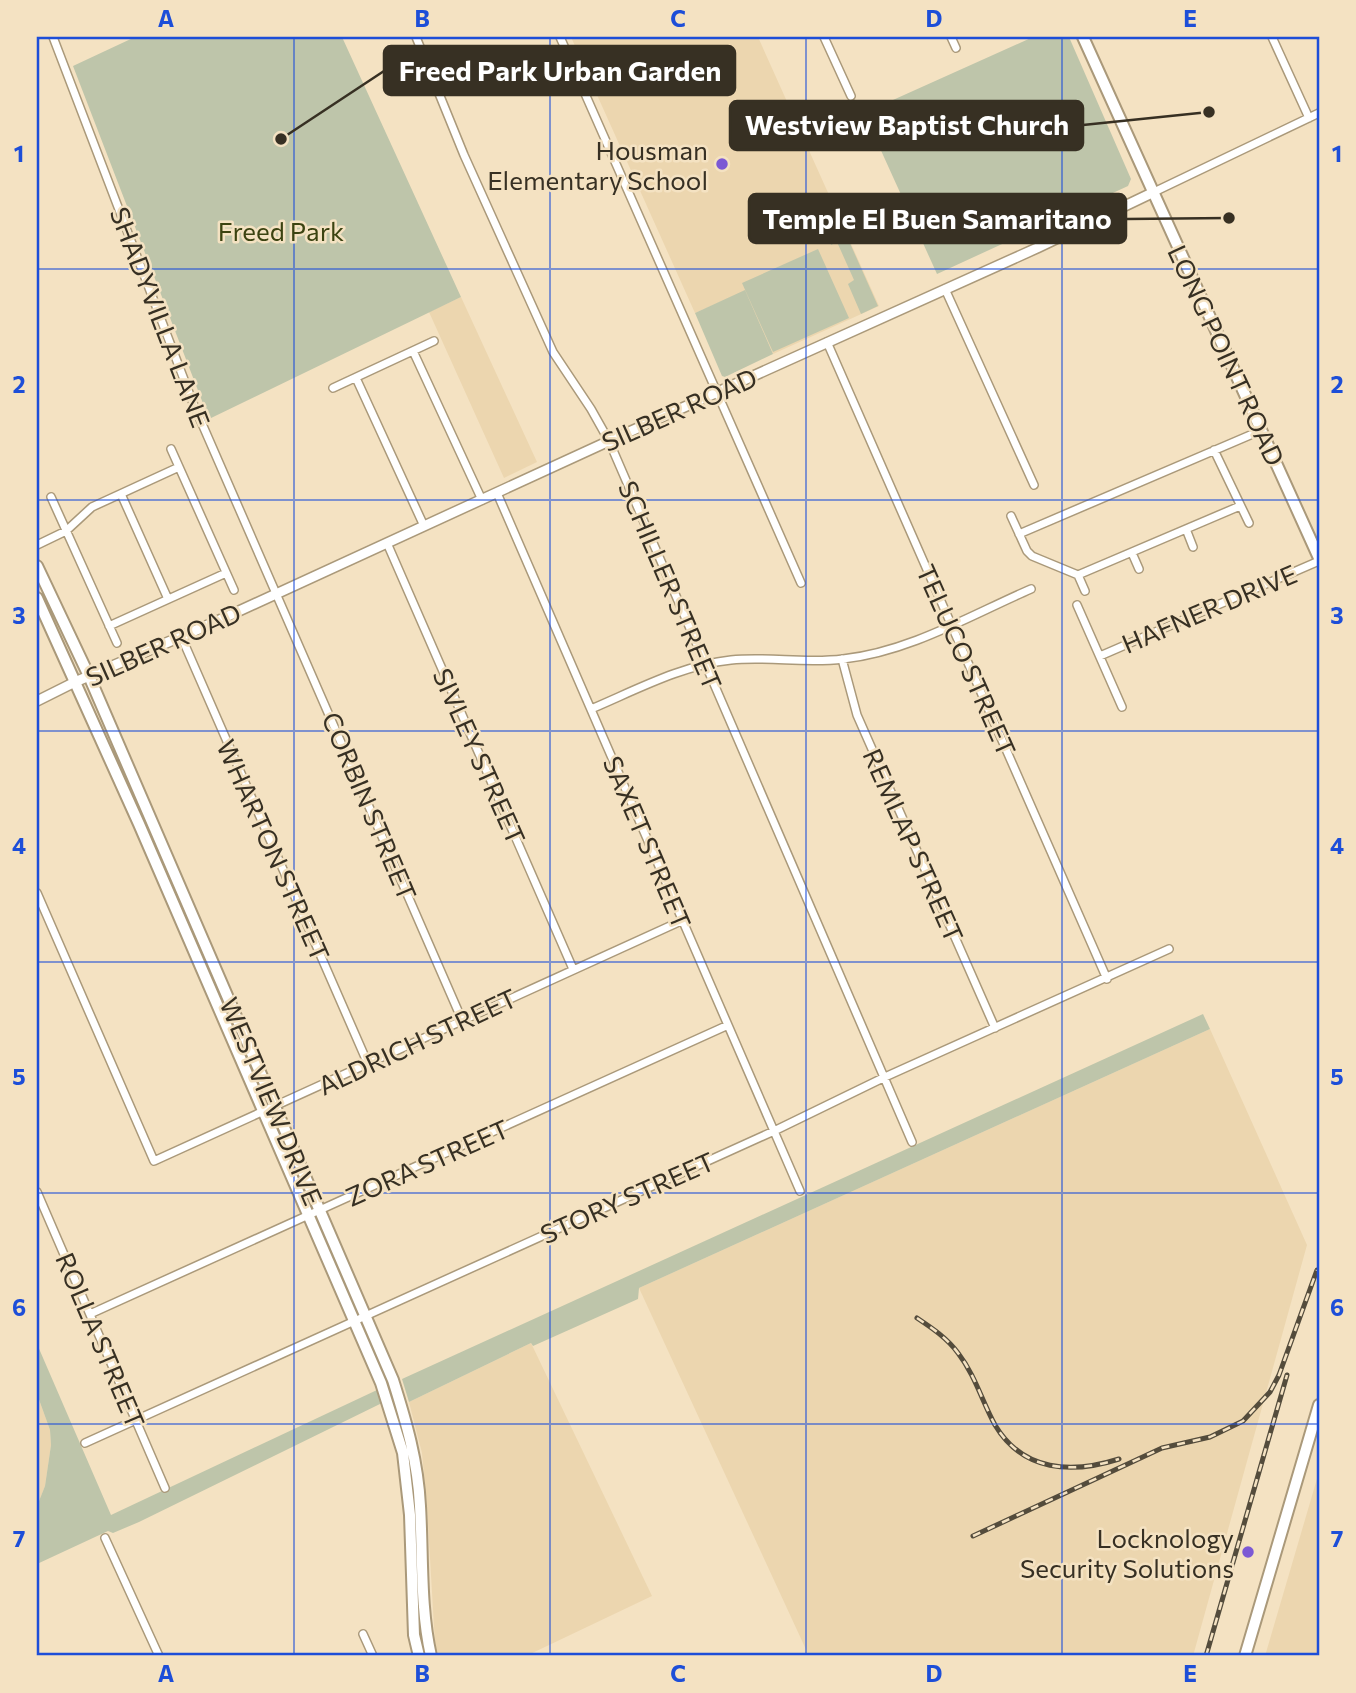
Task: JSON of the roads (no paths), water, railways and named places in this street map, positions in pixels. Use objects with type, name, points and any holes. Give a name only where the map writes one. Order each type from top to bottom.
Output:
[{"type":"main road","name":"LONG POINT ROAD","points":[[1083,37],[1319,559]]},
{"type":"main road","name":"WESTVIEW DRIVE","points":[[37,566],[89,676],[393,1380],[414,1452],[420,1504],[425,1630],[431,1656]]},
{"type":"main road","name":"WESTVIEW DRIVE","points":[[37,598],[139,824],[381,1383],[402,1453],[410,1515],[414,1635],[419,1656]]},
{"type":"main road","points":[[139,824],[150,819]]},
{"type":"main road","points":[[199,965],[211,960]]},
{"type":"main road","points":[[1247,1655],[1315,1433],[1319,1407]]},
{"type":"street","name":"SHADYVILLA LANE","points":[[52,37],[193,403],[277,593]]},
{"type":"street","name":"SCHILLER STREET","points":[[416,37],[464,155],[553,352],[592,409],[608,441],[912,1142]]},
{"type":"street","points":[[560,37],[801,583]]},
{"type":"street","points":[[824,37],[851,96]]},
{"type":"street","points":[[951,37],[956,48]]},
{"type":"street","points":[[1272,37],[1309,118]]},
{"type":"street","name":"SILBER ROAD","points":[[37,701],[945,289],[1319,113]]},
{"type":"street","points":[[945,289],[1034,485]]},
{"type":"street","points":[[332,388],[434,341]]},
{"type":"street","name":"TELUCO STREET","points":[[827,342],[1107,979]]},
{"type":"street","points":[[413,351],[482,500]]},
{"type":"street","points":[[356,378],[424,526]]},
{"type":"street","points":[[1019,534],[1262,430]]},
{"type":"street","points":[[171,449],[234,590]]},
{"type":"street","points":[[1214,450],[1249,523]]},
{"type":"street","points":[[37,545],[66,531],[92,508],[179,467]]},
{"type":"street","name":"SAXET STREET","points":[[497,493],[726,1026],[800,1191]]},
{"type":"street","points":[[121,494],[169,599]]},
{"type":"street","points":[[51,497],[117,643]]},
{"type":"street","points":[[1078,575],[1240,506]]},
{"type":"street","points":[[1011,516],[1032,556],[1078,575],[1085,591]]},
{"type":"street","points":[[1186,529],[1193,547]]},
{"type":"street","name":"SIVLEY STREET","points":[[387,543],[573,969]]},
{"type":"street","points":[[1132,553],[1139,569]]},
{"type":"street","name":"HAFNER DRIVE","points":[[1100,656],[1319,559]]},
{"type":"street","points":[[109,626],[226,573]]},
{"type":"street","points":[[591,709],[681,671],[706,664],[757,658],[842,659],[905,645],[1031,589]]},
{"type":"street","name":"CORBIN STREET","points":[[277,593],[462,1020]]},
{"type":"street","points":[[1077,605],[1122,706]]},
{"type":"street","name":"WHARTON STREET","points":[[181,636],[368,1063]]},
{"type":"street","name":"REMLAP STREET","points":[[842,659],[857,715],[995,1028]]},
{"type":"street","name":"ALDRICH STREET","points":[[37,893],[153,1161],[681,921]]},
{"type":"street","name":"STORY STREET","points":[[85,1443],[1169,949]]},
{"type":"street","name":"ZORA STREET","points":[[90,1314],[726,1026]]},
{"type":"street","name":"ROLLA STREET","points":[[37,1192],[165,1488]]},
{"type":"street","points":[[106,1538],[159,1656]]},
{"type":"street","points":[[363,1634],[373,1656]]},
{"type":"railway","points":[[973,1536],[1162,1448],[1210,1437],[1243,1421],[1270,1392],[1279,1375],[1317,1270]]},
{"type":"railway","points":[[917,1318],[944,1338],[958,1353],[974,1379],[995,1425],[1006,1441],[1020,1452],[1034,1460],[1066,1467],[1084,1467],[1119,1459]]},
{"type":"railway","points":[[1206,1656],[1287,1375]]},
{"type":"place","name":"Westview Baptist Church","points":[[1209,112]]},
{"type":"place","name":"Freed Park Urban Garden","points":[[281,139]]},
{"type":"place","name":"Housman Elementary School","points":[[722,164]]},
{"type":"place","name":"Temple El Buen Samaritano","points":[[1229,218]]},
{"type":"place","name":"Locknology Security Solutions","points":[[1248,1552]]},
{"type":"park label","name":"Freed Park","points":[[281,230]]}]
